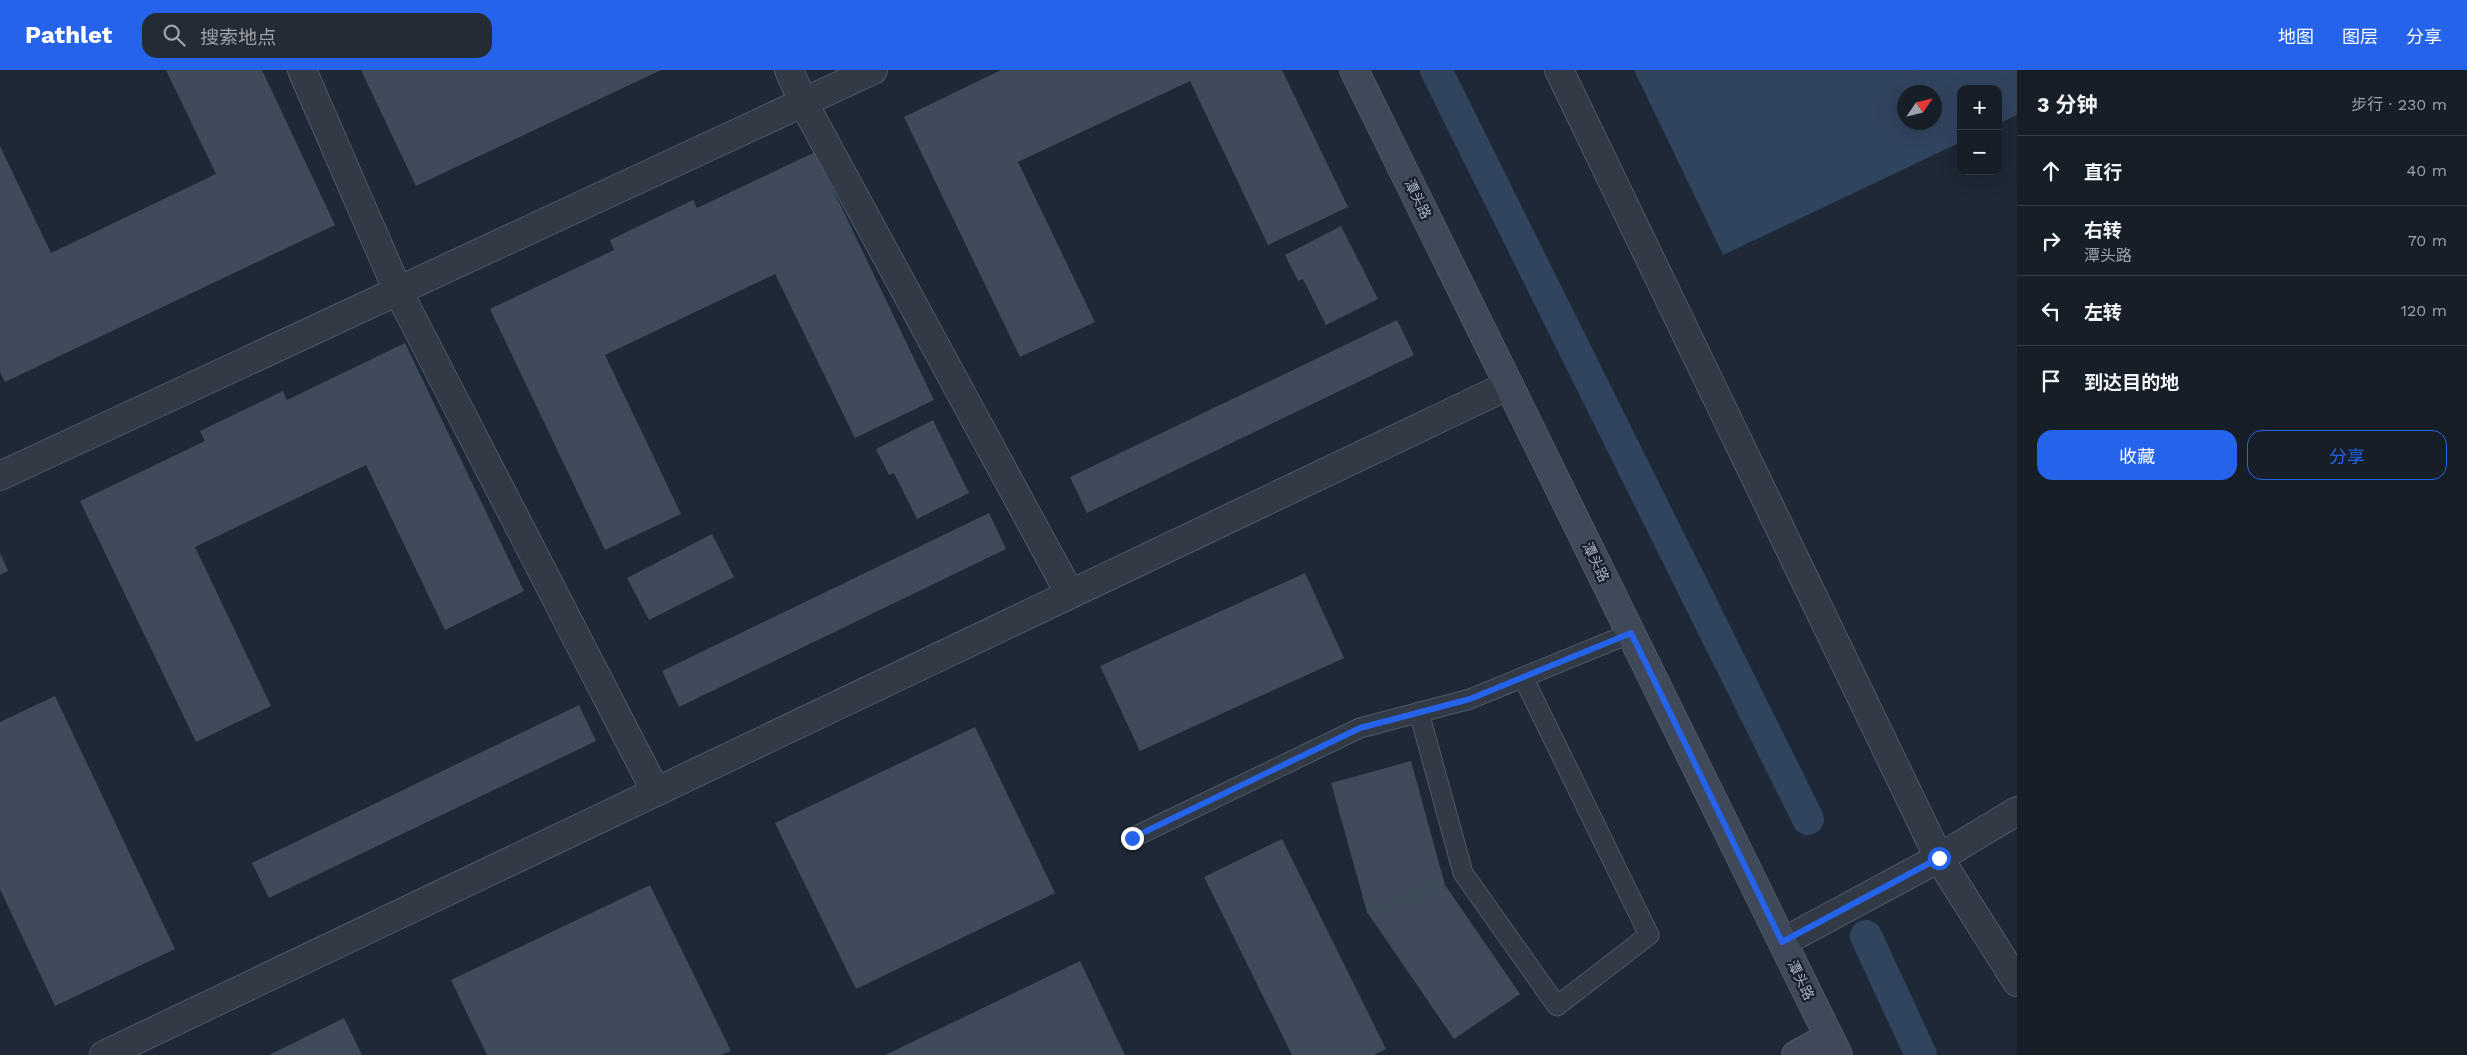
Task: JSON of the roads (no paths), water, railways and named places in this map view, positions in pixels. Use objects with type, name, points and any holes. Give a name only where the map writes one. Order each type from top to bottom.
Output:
[{"type":"street","points":[[302,70],[398,291],[656,792]]},
{"type":"street","points":[[790,70],[803,102],[1070,594]]},
{"type":"street","points":[[0,476],[873,70]]},
{"type":"street","name":"潭头路","points":[[1354,70],[1833,1046]]},
{"type":"street","points":[[1560,70],[1939,858],[2017,982]]},
{"type":"street","points":[[104,1055],[1509,385]]},
{"type":"street","points":[[1782,942],[1939,858],[2017,811]]},
{"type":"street","points":[[1796,1055],[1833,1046]]},
{"type":"lane","points":[[1132,838],[1360,728],[1470,699],[1631,633]]},
{"type":"lane","points":[[1419,712],[1463,873],[1557,1006],[1649,935],[1523,677]]},
{"type":"water","points":[[1634,70],[2017,70],[2017,115],[2002,122],[2002,85],[1957,85],[1957,144],[1723,255]]},
{"type":"waterway","points":[[1436,70],[1808,819]]},
{"type":"waterway","points":[[1866,936],[1921,1055]]}]
